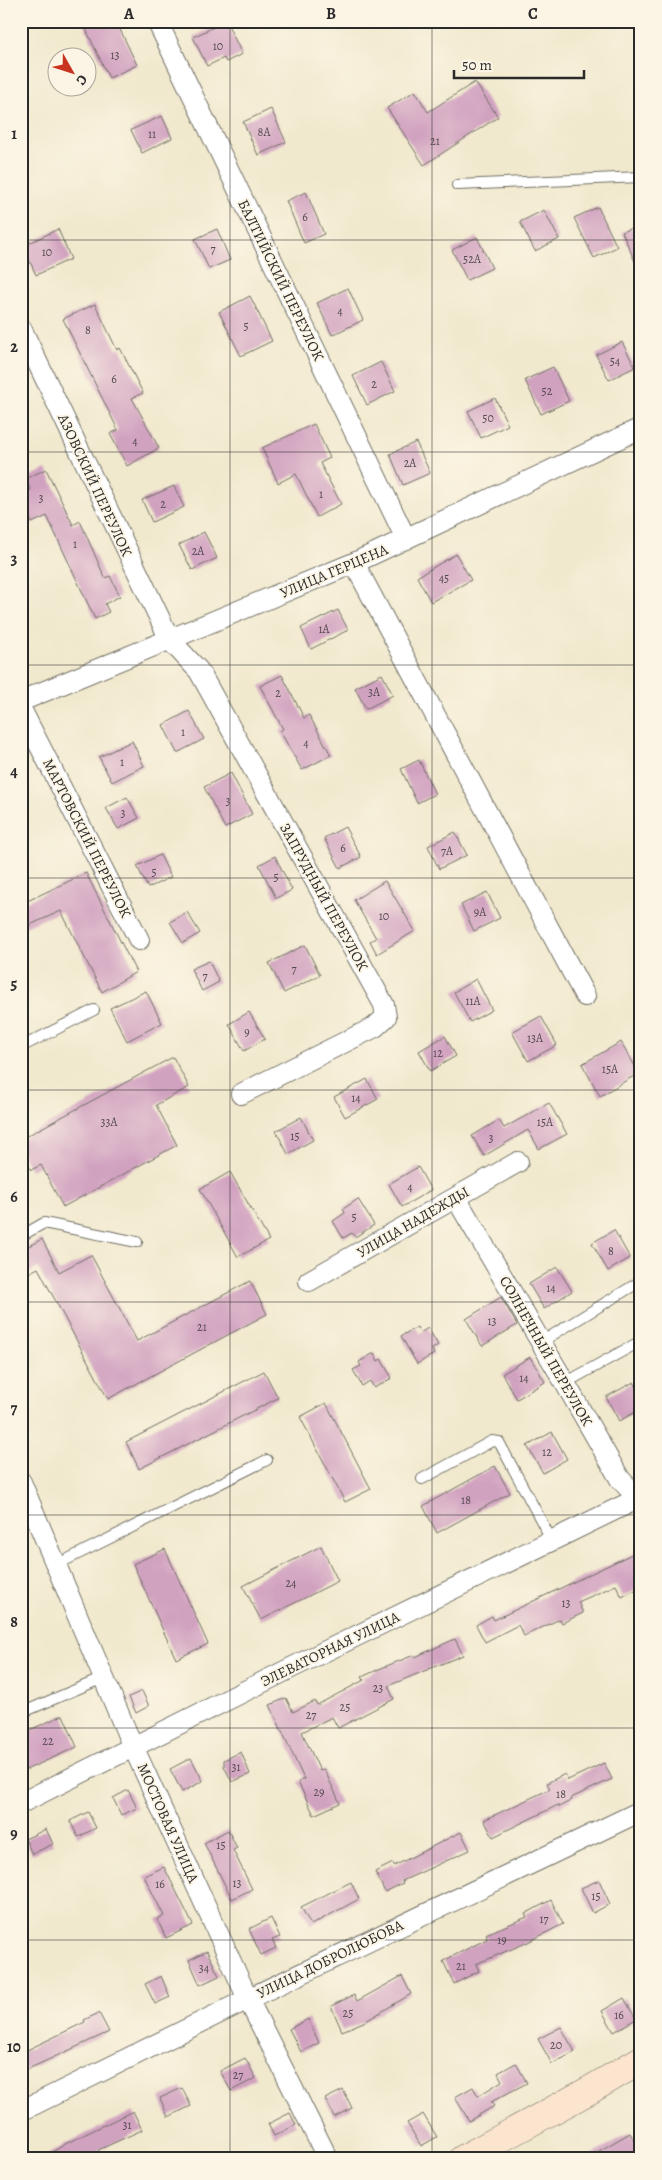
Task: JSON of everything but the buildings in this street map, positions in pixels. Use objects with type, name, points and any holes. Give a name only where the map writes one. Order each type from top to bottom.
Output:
[{"type":"street","name":"БАЛТИЙСКИЙ ПЕРЕУЛОК","points":[[157,21],[406,539]]},
{"type":"street","name":"АЗОВСКИЙ ПЕРЕУЛОК","points":[[21,328],[170,640]]},
{"type":"street","name":"УЛИЦА ГЕРЦЕНА","points":[[21,701],[354,563],[641,428]]},
{"type":"street","points":[[354,563],[585,996]]},
{"type":"street","name":"ЗАПРУДНЫЙ ПЕРЕУЛОК","points":[[170,640],[198,671],[384,1005],[386,1017],[375,1027],[241,1094]]},
{"type":"street","name":"МАРТОВСКИЙ ПЕРЕУЛОК","points":[[21,709],[139,940]]},
{"type":"street","name":"УЛИЦА НАДЕЖДЫ","points":[[309,1281],[518,1162]]},
{"type":"street","name":"СОЛНЕЧНЫЙ ПЕРЕУЛОК","points":[[456,1198],[566,1383],[620,1479],[640,1499]]},
{"type":"street","name":"МОСТОВАЯ УЛИЦА","points":[[21,1482],[103,1678],[248,1999],[328,2159]]},
{"type":"street","name":"ЭЛЕВАТОРНАЯ УЛИЦА","points":[[21,1802],[640,1499]]},
{"type":"street","name":"УЛИЦА ДОБРОЛЮБОВА","points":[[21,2111],[248,1999],[641,1811]]},
{"type":"street","points":[[463,2159],[641,2060]]},
{"type":"lane","points":[[457,185],[641,177]]},
{"type":"lane","points":[[21,1047],[94,1010]]},
{"type":"lane","points":[[21,1236],[44,1223],[137,1242]]},
{"type":"lane","points":[[541,1342],[641,1281]]},
{"type":"lane","points":[[566,1383],[641,1340]]},
{"type":"lane","points":[[422,1479],[492,1441],[498,1442],[552,1541]]},
{"type":"lane","points":[[56,1565],[267,1460]]},
{"type":"lane","points":[[21,1713],[103,1678]]}]
